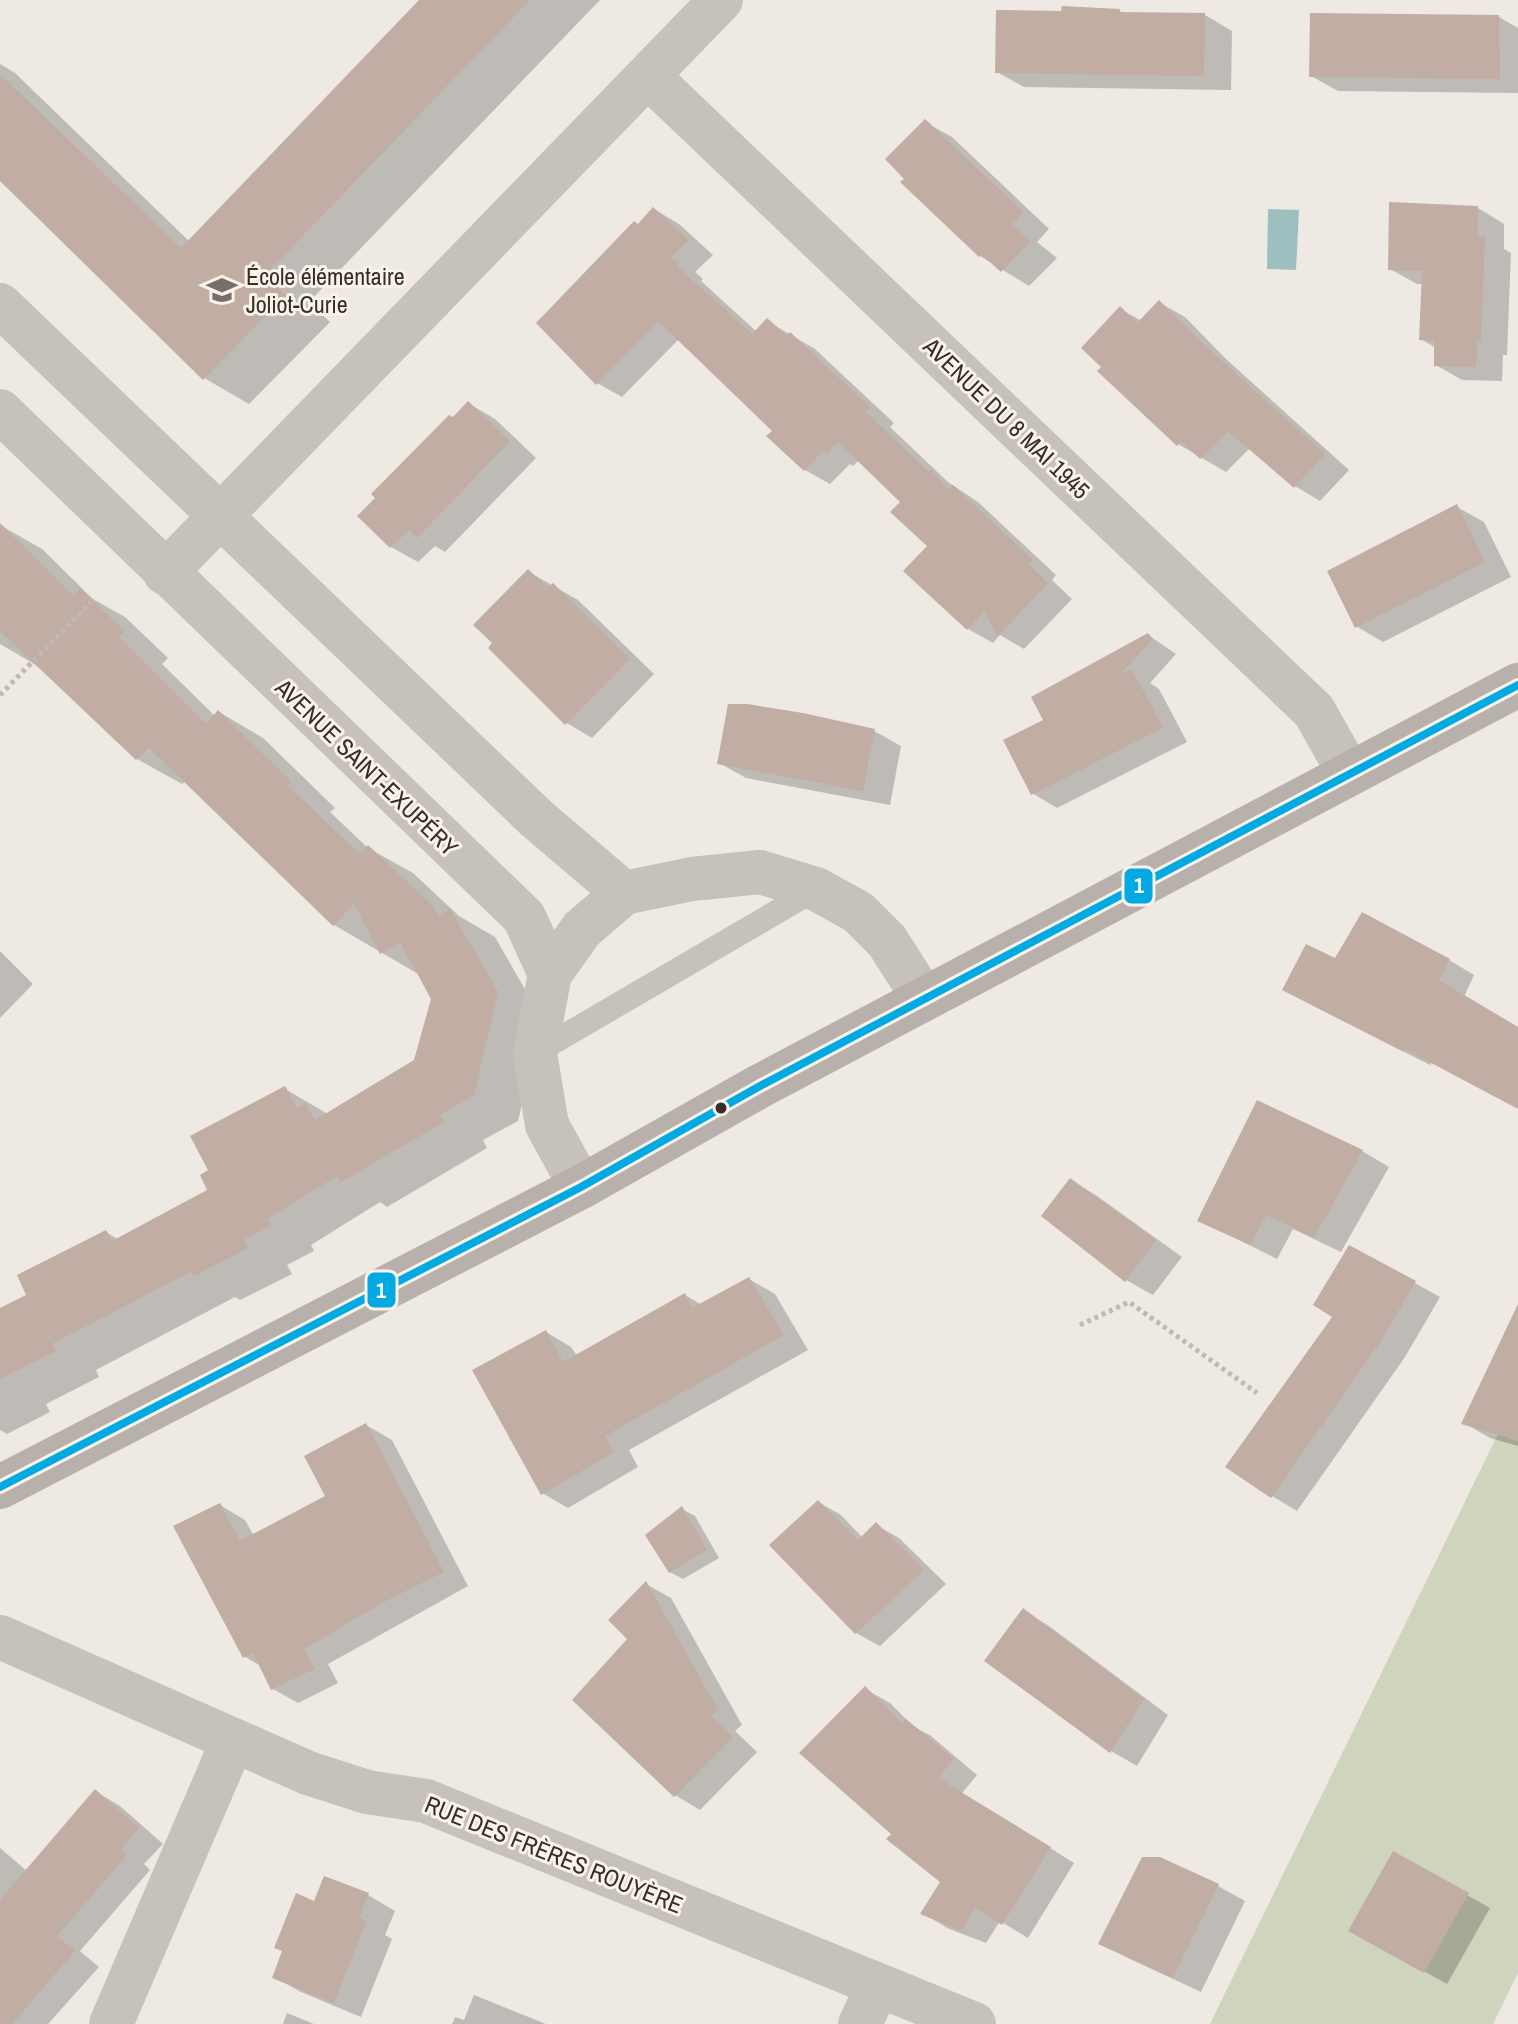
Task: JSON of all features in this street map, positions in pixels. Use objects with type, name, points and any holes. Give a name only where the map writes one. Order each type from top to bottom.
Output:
[{"type":"street","points":[[165,573],[721,0]]},
{"type":"street","name":"AVENUE DU 8 MAI 1945","points":[[648,76],[1314,711],[1349,773]]},
{"type":"street","points":[[0,305],[536,818],[624,893]]},
{"type":"street","name":"AVENUE SAINT-EXUPÉRY","points":[[0,411],[524,917],[550,974]]},
{"type":"street","points":[[0,1487],[581,1187],[760,1086],[1518,685]]},
{"type":"street","points":[[581,1187],[547,1125],[535,1053],[550,974],[582,929],[624,893],[692,879],[760,872],[816,889],[858,912],[887,941],[924,999]]},
{"type":"street","name":"RUE DES FRÈRES ROUYÈRE","points":[[0,1637],[308,1773],[367,1792],[426,1801],[974,2024]]},
{"type":"street","points":[[111,2024],[233,1740]]},
{"type":"street","points":[[860,2024],[878,1985]]},
{"type":"lane","points":[[535,1053],[816,889]]},
{"type":"path","points":[[0,695],[91,602]]},
{"type":"path","points":[[1080,1325],[1129,1302],[1257,1393]]},
{"type":"green space","points":[[1498,1434],[1518,1441],[1518,1973],[1493,2024],[1210,2024]]},
{"type":"water","points":[[1268,209],[1299,210],[1296,270],[1267,269]]},
{"type":"building","points":[[419,0],[530,0],[265,275],[286,295],[203,380],[0,181],[0,74],[181,248]]},
{"type":"building","points":[[1062,6],[1120,9],[1120,12],[1205,13],[1204,76],[995,73],[996,10],[1061,11]]},
{"type":"building","points":[[1310,13],[1499,15],[1500,79],[1309,77]]},
{"type":"building","points":[[925,119],[1023,212],[1012,225],[1031,241],[1001,272],[982,255],[979,257],[900,182],[904,179],[885,159]]},
{"type":"building","points":[[1389,202],[1478,206],[1478,237],[1485,236],[1481,341],[1477,341],[1476,367],[1434,366],[1434,341],[1419,340],[1422,271],[1388,270]]},
{"type":"building","points":[[653,207],[689,240],[671,257],[679,264],[677,266],[752,334],[767,318],[787,336],[790,332],[870,407],[866,412],[929,472],[931,470],[949,490],[953,485],[1033,560],[1029,564],[1048,583],[998,636],[984,611],[967,630],[903,571],[927,546],[890,512],[900,502],[838,442],[827,453],[824,450],[804,471],[766,436],[772,431],[658,321],[596,385],[536,323],[634,221],[638,224]]},
{"type":"building","points":[[1159,300],[1325,454],[1294,488],[1228,431],[1200,459],[1181,441],[1177,446],[1097,371],[1101,367],[1081,348],[1120,306],[1137,323]]},
{"type":"building","points":[[468,401],[510,441],[417,538],[409,530],[390,548],[357,516],[375,498],[371,494],[449,415],[453,417]]},
{"type":"building","points":[[1457,504],[1485,562],[1355,628],[1327,571]]},
{"type":"building","points":[[0,523],[74,596],[80,589],[125,631],[119,637],[206,724],[218,710],[292,782],[287,785],[360,854],[368,845],[433,906],[439,916],[450,909],[498,992],[474,1095],[440,1115],[444,1122],[341,1182],[337,1176],[267,1219],[271,1226],[244,1239],[248,1248],[194,1276],[190,1272],[52,1344],[56,1351],[0,1379],[0,1308],[26,1295],[17,1275],[106,1230],[112,1241],[207,1190],[200,1175],[208,1170],[190,1136],[285,1086],[297,1108],[305,1104],[315,1120],[414,1060],[431,999],[400,942],[380,954],[354,904],[333,926],[149,748],[136,760],[0,631]]},
{"type":"building","points":[[528,569],[548,588],[553,583],[630,659],[565,725],[488,648],[492,643],[473,625]]},
{"type":"building","points":[[1148,633],[1153,639],[1120,674],[1130,670],[1134,673],[1163,728],[1031,795],[1003,740],[1043,720],[1031,697]]},
{"type":"building","points":[[728,704],[803,713],[875,729],[863,791],[717,764]]},
{"type":"building","points":[[1362,912],[1450,959],[1439,980],[1518,1027],[1518,1109],[1405,1049],[1404,1052],[1282,990],[1306,944],[1335,958]]},
{"type":"building","points":[[1257,1100],[1363,1150],[1314,1238],[1266,1215],[1250,1245],[1197,1221]]},
{"type":"building","points":[[1070,1178],[1156,1240],[1125,1282],[1041,1216]]},
{"type":"building","points":[[1349,1245],[1416,1281],[1380,1342],[1271,1498],[1225,1467],[1332,1317],[1313,1305]]},
{"type":"building","points":[[749,1277],[784,1335],[605,1436],[614,1452],[541,1495],[472,1370],[546,1330],[563,1362],[685,1293],[692,1308]]},
{"type":"building","points":[[1518,1304],[1518,1440],[1461,1424]]},
{"type":"building","points":[[366,1423],[444,1572],[382,1603],[304,1649],[314,1669],[271,1690],[253,1653],[243,1658],[173,1526],[220,1503],[240,1541],[325,1496],[304,1456]]},
{"type":"building","points":[[818,1500],[858,1540],[876,1522],[924,1570],[855,1634],[769,1545]]},
{"type":"building","points":[[682,1506],[707,1550],[669,1573],[645,1535]]},
{"type":"building","points":[[646,1581],[718,1710],[711,1715],[733,1737],[674,1797],[572,1700],[627,1639],[608,1620]]},
{"type":"building","points":[[1023,1608],[1144,1699],[1110,1753],[984,1661]]},
{"type":"building","points":[[865,1686],[902,1723],[906,1719],[954,1759],[938,1778],[1051,1847],[1002,1925],[975,1907],[961,1931],[920,1914],[940,1882],[886,1839],[891,1834],[799,1753]]},
{"type":"building","points":[[95,1789],[139,1828],[121,1849],[127,1855],[57,1936],[75,1951],[12,2024],[0,2024],[0,1900]]},
{"type":"building","points":[[1393,1851],[1469,1893],[1424,1973],[1348,1931]]},
{"type":"building","points":[[1142,1857],[1160,1857],[1219,1884],[1173,1978],[1098,1944]]},
{"type":"building","points":[[324,1876],[369,1893],[359,1918],[366,1921],[334,2003],[272,1978],[282,1951],[274,1948],[296,1893],[314,1901]]},
{"type":"transit line","name":"1","points":[[0,1487],[581,1187],[760,1086],[1518,685]]},
{"type":"place","name":"École élémentaire Joliot-Curie","points":[[222,290]]}]
